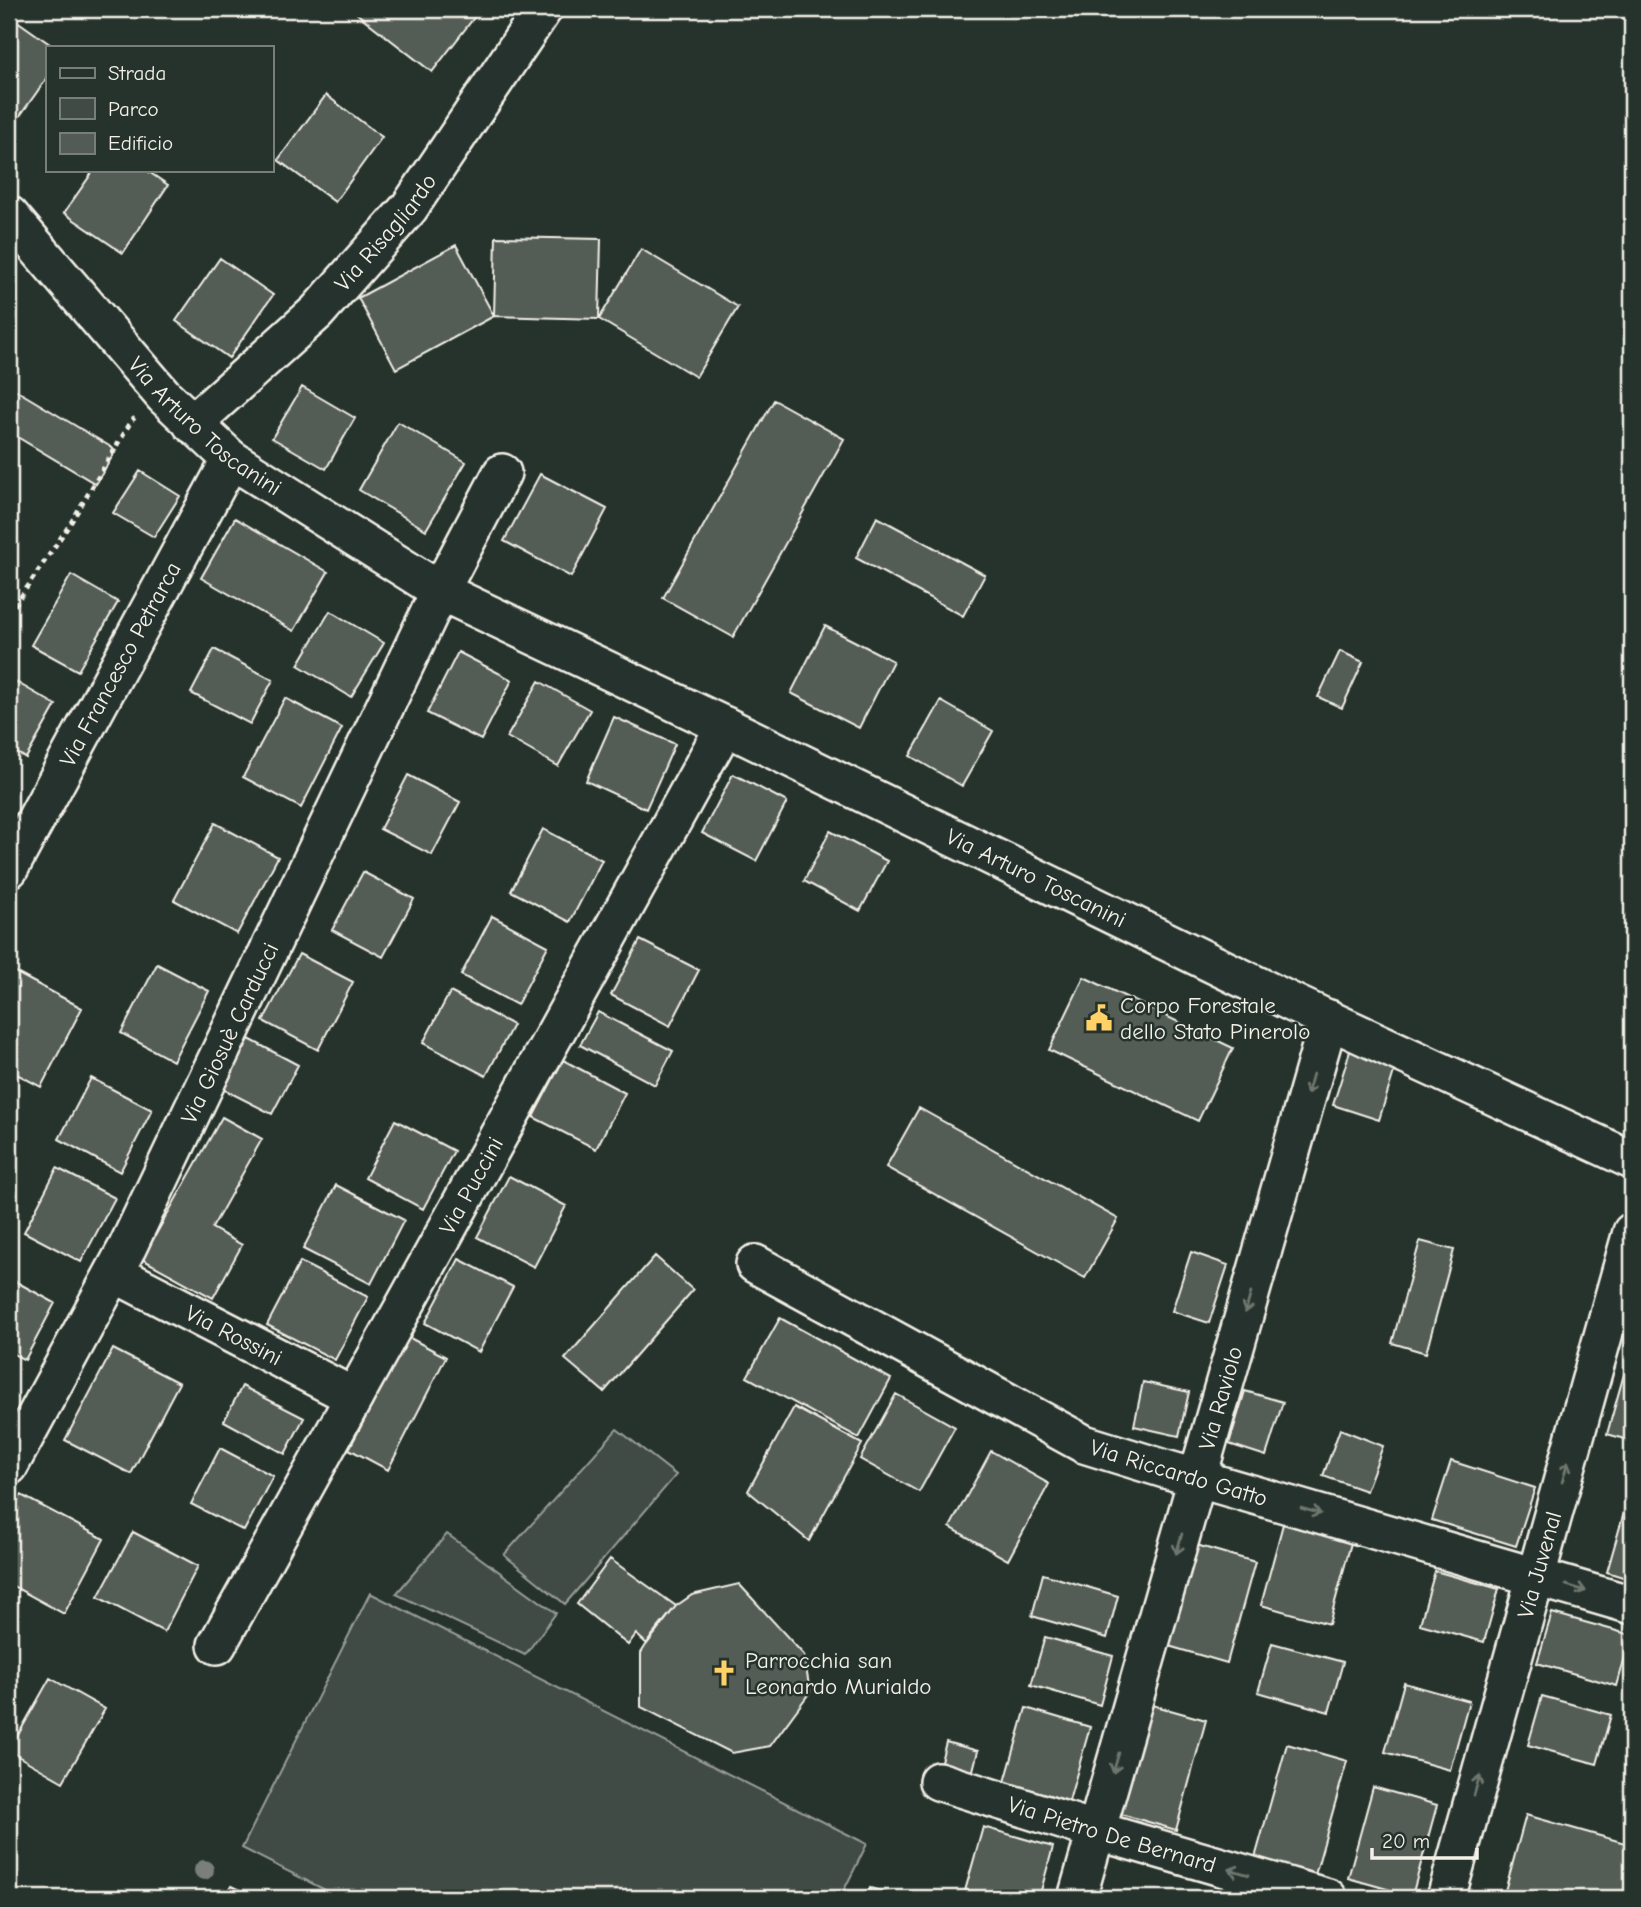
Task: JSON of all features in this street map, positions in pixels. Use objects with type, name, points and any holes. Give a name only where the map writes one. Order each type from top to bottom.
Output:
[{"type":"street","name":"Via Risagliardo","points":[[192,424],[317,312],[408,208],[542,9]]},
{"type":"street","name":"Via Arturo Toscanini","points":[[9,215],[164,396],[231,459],[440,592],[725,726],[1295,1004],[1632,1160]]},
{"type":"street","name":"Via Francesco Petrarca","points":[[9,869],[231,459]]},
{"type":"street","points":[[440,592],[502,473]]},
{"type":"street","name":"Via Giosuè Carducci","points":[[9,1466],[114,1273],[440,592]]},
{"type":"street","name":"Via Puccini","points":[[217,1645],[725,726]]},
{"type":"street","name":"Via Raviolo","points":[[1077,1898],[1329,1019]]},
{"type":"street","name":"Via Juvenal","points":[[1446,1898],[1632,1232]]},
{"type":"street","name":"Via Riccardo Gatto","points":[[755,1264],[1084,1444],[1632,1605]]},
{"type":"street","name":"Via Rossini","points":[[114,1273],[354,1397]]},
{"type":"street","name":"Via Pietro De Bernard","points":[[938,1781],[1097,1831],[1328,1898]]},
{"type":"path","points":[[9,614],[71,524],[132,420],[164,396]]},
{"type":"green space","points":[[617,1429],[676,1475],[565,1604],[504,1555]]},
{"type":"green space","points":[[447,1534],[556,1613],[525,1655],[396,1594]]},
{"type":"green space","points":[[370,1593],[867,1844],[840,1898],[341,1898],[242,1848]]},
{"type":"building","points":[[351,9],[468,9],[476,15],[432,72]]},
{"type":"building","points":[[10,16],[53,46],[46,46],[46,79],[19,117],[9,110]]},
{"type":"building","points":[[326,95],[382,137],[335,202],[278,160]]},
{"type":"building","points":[[93,172],[149,172],[168,185],[123,253],[64,213]]},
{"type":"building","points":[[496,237],[601,239],[599,319],[494,316]]},
{"type":"building","points":[[456,245],[494,316],[396,369],[358,298]]},
{"type":"building","points":[[641,249],[738,307],[696,377],[599,319]]},
{"type":"building","points":[[220,258],[273,295],[229,358],[176,321]]},
{"type":"building","points":[[9,386],[116,450],[96,484],[9,432]]},
{"type":"building","points":[[302,387],[355,418],[326,469],[272,438]]},
{"type":"building","points":[[774,400],[844,439],[733,637],[663,598]]},
{"type":"building","points":[[398,422],[466,462],[426,530],[359,490]]},
{"type":"building","points":[[140,471],[180,496],[154,537],[113,513]]},
{"type":"building","points":[[540,474],[607,509],[571,577],[504,541]]},
{"type":"building","points":[[877,517],[985,575],[963,616],[856,558]]},
{"type":"building","points":[[235,518],[328,572],[294,631],[201,578]]},
{"type":"building","points":[[71,575],[118,602],[78,671],[31,645]]},
{"type":"building","points":[[330,611],[384,643],[351,697],[298,665]]},
{"type":"building","points":[[825,626],[893,661],[859,728],[791,693]]},
{"type":"building","points":[[214,649],[273,680],[250,724],[191,693]]},
{"type":"building","points":[[1340,651],[1363,662],[1342,708],[1318,697]]},
{"type":"building","points":[[458,652],[512,680],[481,740],[427,713]]},
{"type":"building","points":[[9,678],[56,705],[26,758],[9,748]]},
{"type":"building","points":[[539,681],[590,710],[558,766],[507,737]]},
{"type":"building","points":[[285,698],[342,728],[301,808],[243,777]]},
{"type":"building","points":[[941,701],[993,731],[962,786],[910,756]]},
{"type":"building","points":[[614,717],[675,744],[646,809],[586,781]]},
{"type":"building","points":[[733,774],[787,802],[756,861],[702,833]]},
{"type":"building","points":[[408,775],[460,802],[432,855],[380,829]]},
{"type":"building","points":[[215,823],[278,857],[237,934],[174,900]]},
{"type":"building","points":[[543,829],[602,860],[570,922],[511,891]]},
{"type":"building","points":[[830,831],[887,861],[860,911],[804,881]]},
{"type":"building","points":[[363,872],[414,899],[383,957],[332,930]]},
{"type":"building","points":[[492,916],[548,946],[517,1005],[461,975]]},
{"type":"building","points":[[640,940],[699,970],[670,1026],[611,995]]},
{"type":"building","points":[[299,954],[353,982],[318,1050],[263,1021]]},
{"type":"building","points":[[157,964],[209,991],[173,1061],[121,1033]]},
{"type":"building","points":[[9,969],[82,1008],[41,1087],[9,1070]]},
{"type":"building","points":[[1084,977],[1233,1048],[1198,1121],[1049,1050]]},
{"type":"building","points":[[450,992],[513,1025],[486,1076],[423,1043]]},
{"type":"building","points":[[598,1012],[673,1051],[655,1085],[580,1045]]},
{"type":"building","points":[[249,1039],[298,1065],[272,1114],[223,1089]]},
{"type":"building","points":[[1351,1048],[1397,1062],[1379,1120],[1333,1105]]},
{"type":"building","points":[[563,1060],[625,1093],[596,1149],[533,1117]]},
{"type":"building","points":[[91,1078],[152,1110],[120,1172],[59,1139]]},
{"type":"building","points":[[919,1108],[1118,1219],[1085,1278],[886,1167]]},
{"type":"building","points":[[222,1117],[262,1139],[212,1228],[242,1245],[213,1298],[142,1259]]},
{"type":"building","points":[[395,1120],[454,1151],[423,1209],[365,1178]]},
{"type":"building","points":[[57,1168],[115,1198],[81,1262],[24,1232]]},
{"type":"building","points":[[509,1176],[566,1206],[534,1267],[477,1237]]},
{"type":"building","points":[[336,1185],[404,1220],[371,1284],[303,1249]]},
{"type":"building","points":[[1420,1241],[1454,1250],[1426,1353],[1392,1343]]},
{"type":"building","points":[[1191,1252],[1228,1265],[1209,1323],[1172,1311]]},
{"type":"building","points":[[655,1256],[693,1290],[604,1392],[565,1359]]},
{"type":"building","points":[[459,1259],[513,1287],[479,1352],[425,1323]]},
{"type":"building","points":[[300,1262],[368,1297],[335,1360],[267,1325]]},
{"type":"building","points":[[9,1278],[55,1303],[25,1360],[9,1352]]},
{"type":"building","points":[[780,1318],[891,1379],[859,1438],[747,1377]]},
{"type":"building","points":[[408,1337],[446,1357],[388,1470],[349,1449]]},
{"type":"building","points":[[1632,1346],[1632,1441],[1607,1434]]},
{"type":"building","points":[[113,1349],[179,1383],[131,1474],[65,1440]]},
{"type":"building","points":[[1143,1382],[1189,1392],[1179,1436],[1134,1426]]},
{"type":"building","points":[[242,1386],[304,1418],[285,1454],[224,1421]]},
{"type":"building","points":[[1245,1391],[1283,1402],[1266,1456],[1229,1444]]},
{"type":"building","points":[[896,1394],[955,1427],[919,1492],[860,1459]]},
{"type":"building","points":[[794,1407],[862,1444],[809,1541],[748,1491]]},
{"type":"building","points":[[1340,1429],[1383,1446],[1366,1491],[1323,1476]]},
{"type":"building","points":[[220,1448],[273,1476],[244,1531],[191,1504]]},
{"type":"building","points":[[991,1451],[1049,1484],[1008,1560],[950,1527]]},
{"type":"building","points":[[1451,1461],[1535,1488],[1516,1546],[1432,1520]]},
{"type":"building","points":[[1632,1488],[1632,1580],[1607,1572]]},
{"type":"building","points":[[21,1495],[104,1539],[64,1614],[9,1584],[9,1520]]},
{"type":"building","points":[[1283,1524],[1351,1543],[1329,1624],[1261,1605]]},
{"type":"building","points":[[133,1532],[198,1566],[164,1632],[98,1597]]},
{"type":"building","points":[[1193,1544],[1255,1562],[1227,1663],[1165,1645]]},
{"type":"building","points":[[610,1559],[676,1606],[647,1644],[636,1634],[628,1645],[577,1604]]},
{"type":"building","points":[[1435,1571],[1499,1589],[1484,1642],[1420,1624]]},
{"type":"building","points":[[1043,1574],[1118,1596],[1107,1638],[1032,1616]]},
{"type":"building","name":"Parrocchia san Leonardo Murialdo","points":[[739,1584],[804,1655],[810,1692],[770,1746],[732,1753],[641,1707],[641,1653],[676,1606],[692,1595]]},
{"type":"building","points":[[1552,1613],[1631,1635],[1617,1686],[1537,1663]]},
{"type":"building","points":[[1045,1637],[1113,1656],[1100,1705],[1031,1685]]},
{"type":"building","points":[[1272,1643],[1343,1662],[1329,1712],[1258,1692]]},
{"type":"building","points":[[50,1678],[105,1709],[63,1782],[9,1751]]},
{"type":"building","points":[[1404,1683],[1469,1701],[1450,1770],[1385,1752]]},
{"type":"building","points":[[1542,1696],[1611,1715],[1597,1764],[1528,1745]]},
{"type":"building","points":[[1145,1703],[1206,1720],[1176,1830],[1114,1812]]},
{"type":"building","points":[[1026,1708],[1090,1727],[1069,1801],[1005,1782]]},
{"type":"building","points":[[946,1742],[978,1751],[972,1774],[940,1765]]},
{"type":"building","points":[[1287,1744],[1347,1761],[1315,1875],[1255,1858]]},
{"type":"building","points":[[1373,1787],[1437,1805],[1412,1896],[1348,1878]]},
{"type":"building","points":[[1526,1815],[1632,1845],[1632,1898],[1503,1898]]},
{"type":"building","points":[[983,1827],[1053,1847],[1039,1898],[963,1898]]},
{"type":"building","points":[[231,1886],[257,1898],[225,1898]]},
{"type":"building","points":[[870,1888],[906,1898],[867,1898]]},
{"type":"place","name":"Corpo Forestale dello Stato Pinerolo","points":[[1099,1018]]},
{"type":"place","name":"Parrocchia san Leonardo Murialdo","points":[[724,1673]]}]
